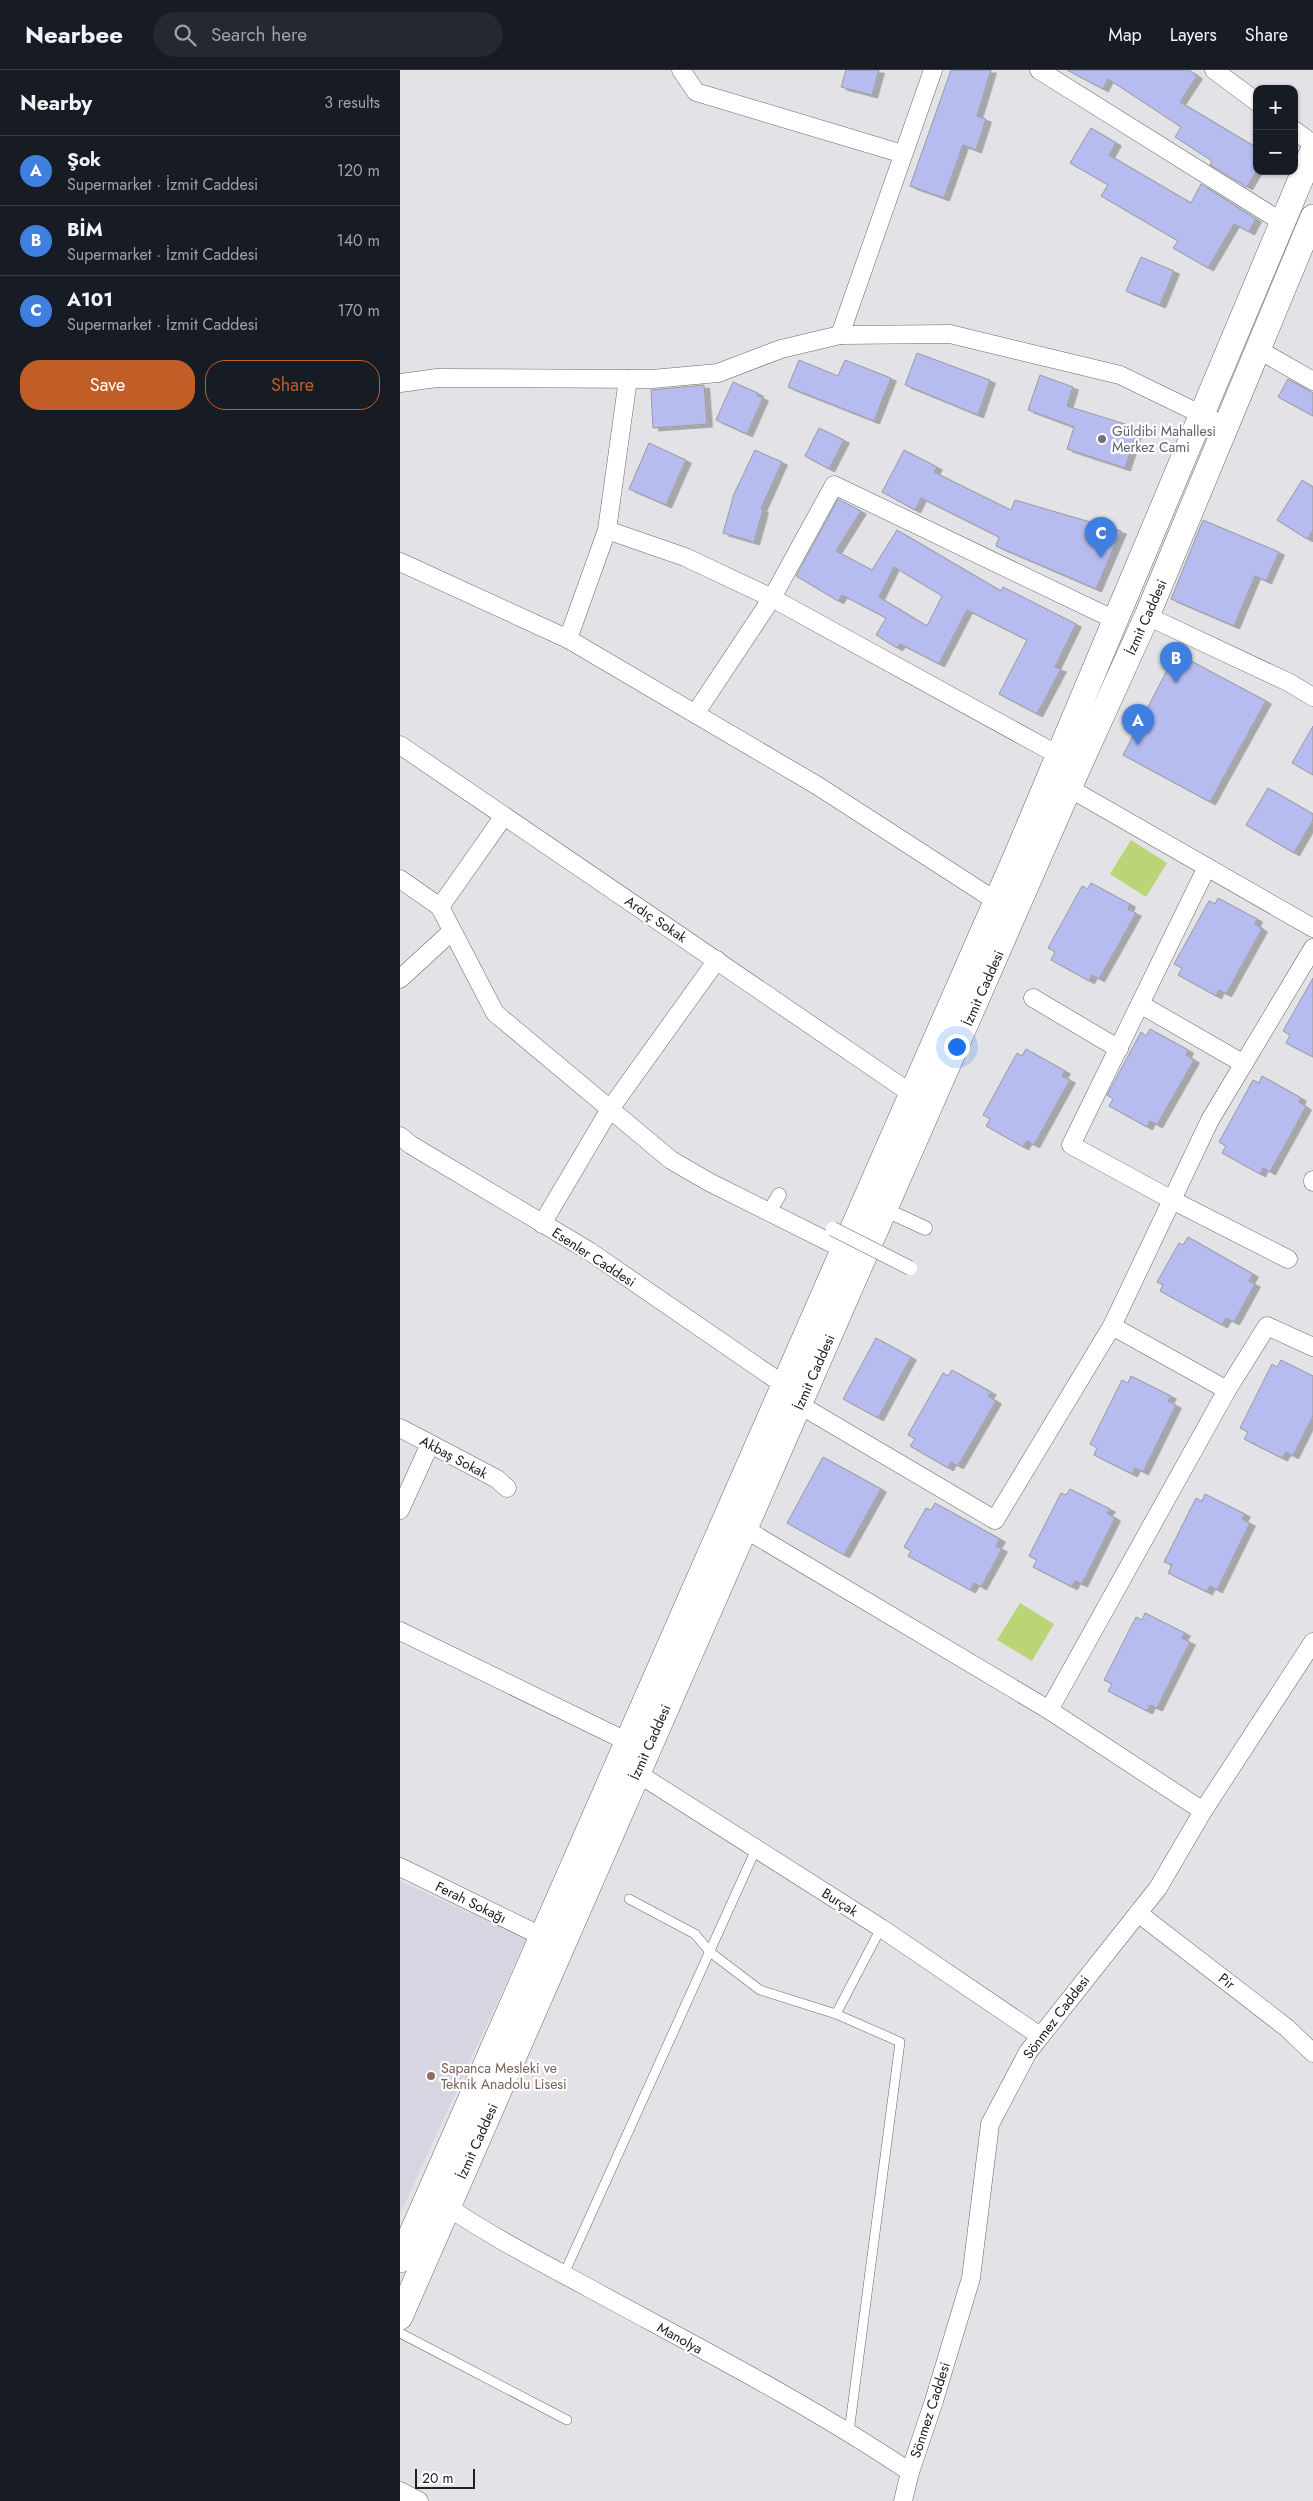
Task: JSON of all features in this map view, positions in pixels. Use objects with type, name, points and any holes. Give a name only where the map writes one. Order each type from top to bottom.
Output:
[{"type":"main road","name":"İzmit Caddesi","points":[[400,2260],[626,1741],[784,1385],[838,1239],[912,1094],[996,901],[1313,150]]},
{"type":"main road","name":"İzmit Caddesi","points":[[400,2317],[637,1773],[886,1210],[1069,788],[1147,616],[1312,222]]},
{"type":"street","points":[[681,70],[696,92],[903,154]]},
{"type":"street","points":[[840,335],[933,70]]},
{"type":"street","points":[[1039,70],[1282,222]]},
{"type":"street","points":[[1214,70],[1253,99]]},
{"type":"street","points":[[1298,133],[1313,144]]},
{"type":"street","points":[[400,383],[437,378],[628,379],[718,373],[781,349],[840,335],[950,334],[1120,375],[1226,427]]},
{"type":"street","points":[[1259,350],[1313,382]]},
{"type":"street","points":[[568,639],[607,530],[628,379]]},
{"type":"street","points":[[695,714],[772,598],[834,485],[1115,620]]},
{"type":"street","points":[[607,530],[685,557],[772,598],[1058,755]]},
{"type":"street","points":[[400,562],[568,639],[818,786],[996,901]]},
{"type":"street","points":[[1147,616],[1290,683],[1313,697]]},
{"type":"street","name":"Ardıç Sokak","points":[[400,745],[912,1094]]},
{"type":"street","points":[[1069,788],[1313,928]]},
{"type":"street","points":[[440,907],[504,816]]},
{"type":"street","points":[[1208,867],[1072,1145],[1172,1200],[1288,1259]]},
{"type":"street","points":[[400,879],[440,907],[495,1013],[671,1160],[769,1212],[910,1268]]},
{"type":"street","points":[[400,979],[452,931]]},
{"type":"street","points":[[800,1405],[995,1520],[1112,1326],[1210,1120],[1313,948]]},
{"type":"street","points":[[542,1224],[610,1109],[716,960]]},
{"type":"street","points":[[1033,998],[1119,1049]]},
{"type":"street","points":[[1140,1004],[1244,1064]]},
{"type":"street","name":"Esenler Caddesi","points":[[400,1136],[410,1146],[589,1251],[784,1385]]},
{"type":"street","points":[[769,1212],[779,1195]]},
{"type":"street","points":[[886,1210],[925,1228]]},
{"type":"street","points":[[1112,1326],[1227,1390]]},
{"type":"street","points":[[1048,1710],[1227,1390],[1268,1326],[1313,1347]]},
{"type":"street","name":"Akbaş Sokak","points":[[400,1428],[497,1479],[507,1488]]},
{"type":"street","points":[[400,1510],[430,1444]]},
{"type":"street","points":[[745,1530],[1048,1710],[1203,1811]]},
{"type":"street","points":[[400,1631],[626,1741]]},
{"type":"street","name":"Sönmez Caddesi","points":[[903,2501],[910,2472],[934,2401],[971,2278],[990,2124],[1028,2052],[1158,1888],[1203,1811],[1313,1642]]},
{"type":"street","name":"Burçak","points":[[637,1773],[882,1928],[1040,2036]]},
{"type":"street","name":"Ferah Sokağı","points":[[400,1868],[542,1936]]},
{"type":"street","name":"Pir","points":[[1138,1913],[1287,2028],[1313,2052]]},
{"type":"street","name":"Manolya","points":[[448,2206],[468,2220],[849,2432],[910,2472]]},
{"type":"street","points":[[400,2491],[419,2501]]},
{"type":"lane","points":[[564,2274],[756,1849]]},
{"type":"lane","points":[[629,1899],[694,1934],[710,1952],[760,1990],[836,2014],[900,2042],[849,2432]]},
{"type":"lane","points":[[836,2014],[882,1928]]},
{"type":"lane","points":[[400,2333],[567,2420]]},
{"type":"shaded area","name":"Sapanca Mesleki ve Teknik Anadolu Lisesi","points":[[400,1881],[526,1939],[400,2214]]},
{"type":"green space","points":[[1131,840],[1167,863],[1146,897],[1110,874]]},
{"type":"green space","points":[[1020,1603],[1054,1624],[1032,1661],[997,1640]]},
{"type":"building","points":[[846,70],[879,70],[872,95],[841,87]]},
{"type":"building","points":[[951,70],[991,70],[977,116],[986,119],[976,150],[963,145],[944,198],[910,186]]},
{"type":"building","points":[[1067,70],[1189,70],[1197,76],[1180,102],[1253,146],[1254,175],[1247,187],[1210,165],[1212,161],[1175,137],[1181,127],[1108,79],[1103,89]]},
{"type":"building","points":[[1091,128],[1116,143],[1109,155],[1191,203],[1201,184],[1256,219],[1249,232],[1234,224],[1208,268],[1173,248],[1178,241],[1101,196],[1108,185],[1070,163]]},
{"type":"building","points":[[1141,257],[1174,271],[1160,305],[1126,291]]},
{"type":"building","points":[[917,353],[990,380],[978,415],[905,385]]},
{"type":"building","points":[[799,360],[838,376],[845,360],[891,378],[874,421],[788,387]]},
{"type":"building","name":"Güldibi Mahallesi Merkez Cami","points":[[1040,375],[1073,387],[1067,406],[1138,428],[1125,468],[1067,449],[1074,427],[1028,410]]},
{"type":"building","points":[[1288,379],[1313,393],[1313,416],[1278,397]]},
{"type":"building","points":[[733,382],[758,393],[757,395],[763,398],[747,434],[716,420]]},
{"type":"building","points":[[704,385],[707,424],[653,428],[651,390]]},
{"type":"building","points":[[819,428],[844,440],[829,469],[805,456]]},
{"type":"building","points":[[649,443],[686,460],[666,505],[629,489]]},
{"type":"building","points":[[755,450],[782,462],[761,509],[763,510],[754,542],[723,533],[734,494]]},
{"type":"building","points":[[904,450],[937,467],[934,472],[1011,510],[1015,500],[1121,531],[1096,589],[996,546],[999,537],[921,498],[915,510],[882,492]]},
{"type":"building","points":[[1302,480],[1313,487],[1313,530],[1307,539],[1277,520]]},
{"type":"building","points":[[838,499],[861,511],[836,551],[872,570],[897,530],[1001,591],[1003,587],[1076,624],[1055,667],[1061,669],[1037,714],[999,694],[1027,640],[967,610],[939,664],[900,644],[897,648],[876,635],[886,618],[842,595],[838,601],[796,576]],"holes":[[[894,567],[942,596],[927,626],[879,597]]]},
{"type":"building","points":[[1203,520],[1279,552],[1266,581],[1255,576],[1234,626],[1171,599]]},
{"type":"building","points":[[1176,653],[1266,701],[1210,802],[1123,755]]},
{"type":"building","points":[[1313,726],[1313,775],[1292,763]]},
{"type":"building","points":[[1268,788],[1313,814],[1313,820],[1294,853],[1246,825]]},
{"type":"building","points":[[1091,883],[1130,904],[1128,909],[1136,913],[1099,979],[1092,975],[1089,981],[1051,960],[1055,952],[1048,948],[1082,886],[1088,889]]},
{"type":"building","points":[[1218,898],[1257,919],[1255,924],[1262,929],[1226,994],[1219,990],[1216,996],[1178,975],[1182,968],[1174,964],[1209,901],[1215,904]]},
{"type":"building","points":[[1313,978],[1313,1057],[1286,1043],[1290,1035],[1283,1031]]},
{"type":"building","points":[[1150,1029],[1188,1050],[1186,1055],[1194,1060],[1157,1125],[1150,1121],[1147,1127],[1109,1106],[1113,1099],[1107,1095],[1141,1032],[1146,1036]]},
{"type":"building","points":[[1026,1049],[1065,1071],[1062,1076],[1070,1080],[1034,1145],[1027,1141],[1023,1147],[986,1126],[990,1119],[983,1115],[1017,1053],[1022,1056]]},
{"type":"building","points":[[1262,1076],[1301,1098],[1299,1102],[1306,1107],[1270,1172],[1263,1168],[1260,1174],[1222,1153],[1226,1146],[1219,1142],[1253,1080],[1259,1083]]},
{"type":"building","points":[[1188,1237],[1253,1274],[1249,1281],[1255,1284],[1234,1322],[1226,1318],[1222,1325],[1160,1291],[1163,1285],[1157,1282],[1179,1243],[1183,1245]]},
{"type":"building","points":[[876,1338],[911,1357],[878,1418],[843,1399]]},
{"type":"building","points":[[1281,1360],[1313,1376],[1313,1416],[1293,1456],[1286,1452],[1282,1458],[1244,1439],[1248,1432],[1240,1428],[1272,1364],[1277,1367]]},
{"type":"building","points":[[952,1370],[991,1392],[988,1396],[996,1401],[958,1466],[951,1462],[948,1468],[910,1446],[915,1439],[908,1435],[943,1373],[948,1376]]},
{"type":"building","points":[[1131,1376],[1171,1396],[1168,1401],[1176,1405],[1143,1472],[1135,1468],[1132,1474],[1094,1455],[1097,1448],[1090,1444],[1122,1380],[1128,1383]]},
{"type":"building","points":[[823,1457],[881,1489],[844,1555],[787,1523]]},
{"type":"building","points":[[1070,1489],[1110,1509],[1107,1513],[1115,1518],[1082,1584],[1075,1581],[1072,1587],[1033,1567],[1037,1560],[1029,1556],[1061,1493],[1066,1495]]},
{"type":"building","points":[[1205,1494],[1245,1514],[1242,1519],[1250,1523],[1217,1590],[1210,1586],[1207,1592],[1168,1573],[1172,1565],[1164,1562],[1196,1498],[1202,1501]]},
{"type":"building","points":[[935,1503],[1000,1539],[996,1546],[1002,1549],[981,1587],[974,1583],[970,1590],[908,1556],[911,1551],[904,1547],[926,1508],[931,1510]]},
{"type":"building","points":[[1145,1613],[1185,1633],[1182,1638],[1190,1642],[1157,1708],[1150,1705],[1147,1711],[1108,1691],[1112,1684],[1104,1680],[1136,1617],[1142,1620]]},
{"type":"place","name":"Güldibi Mahallesi Merkez Cami","points":[[1102,439]]},
{"type":"place","name":"A101","points":[[1101,558]]},
{"type":"place","name":"BİM","points":[[1176,683]]},
{"type":"place","name":"Şok","points":[[1138,745]]},
{"type":"place","name":"Sapanca Mesleki ve Teknik Anadolu Lisesi","points":[[431,2076]]}]
